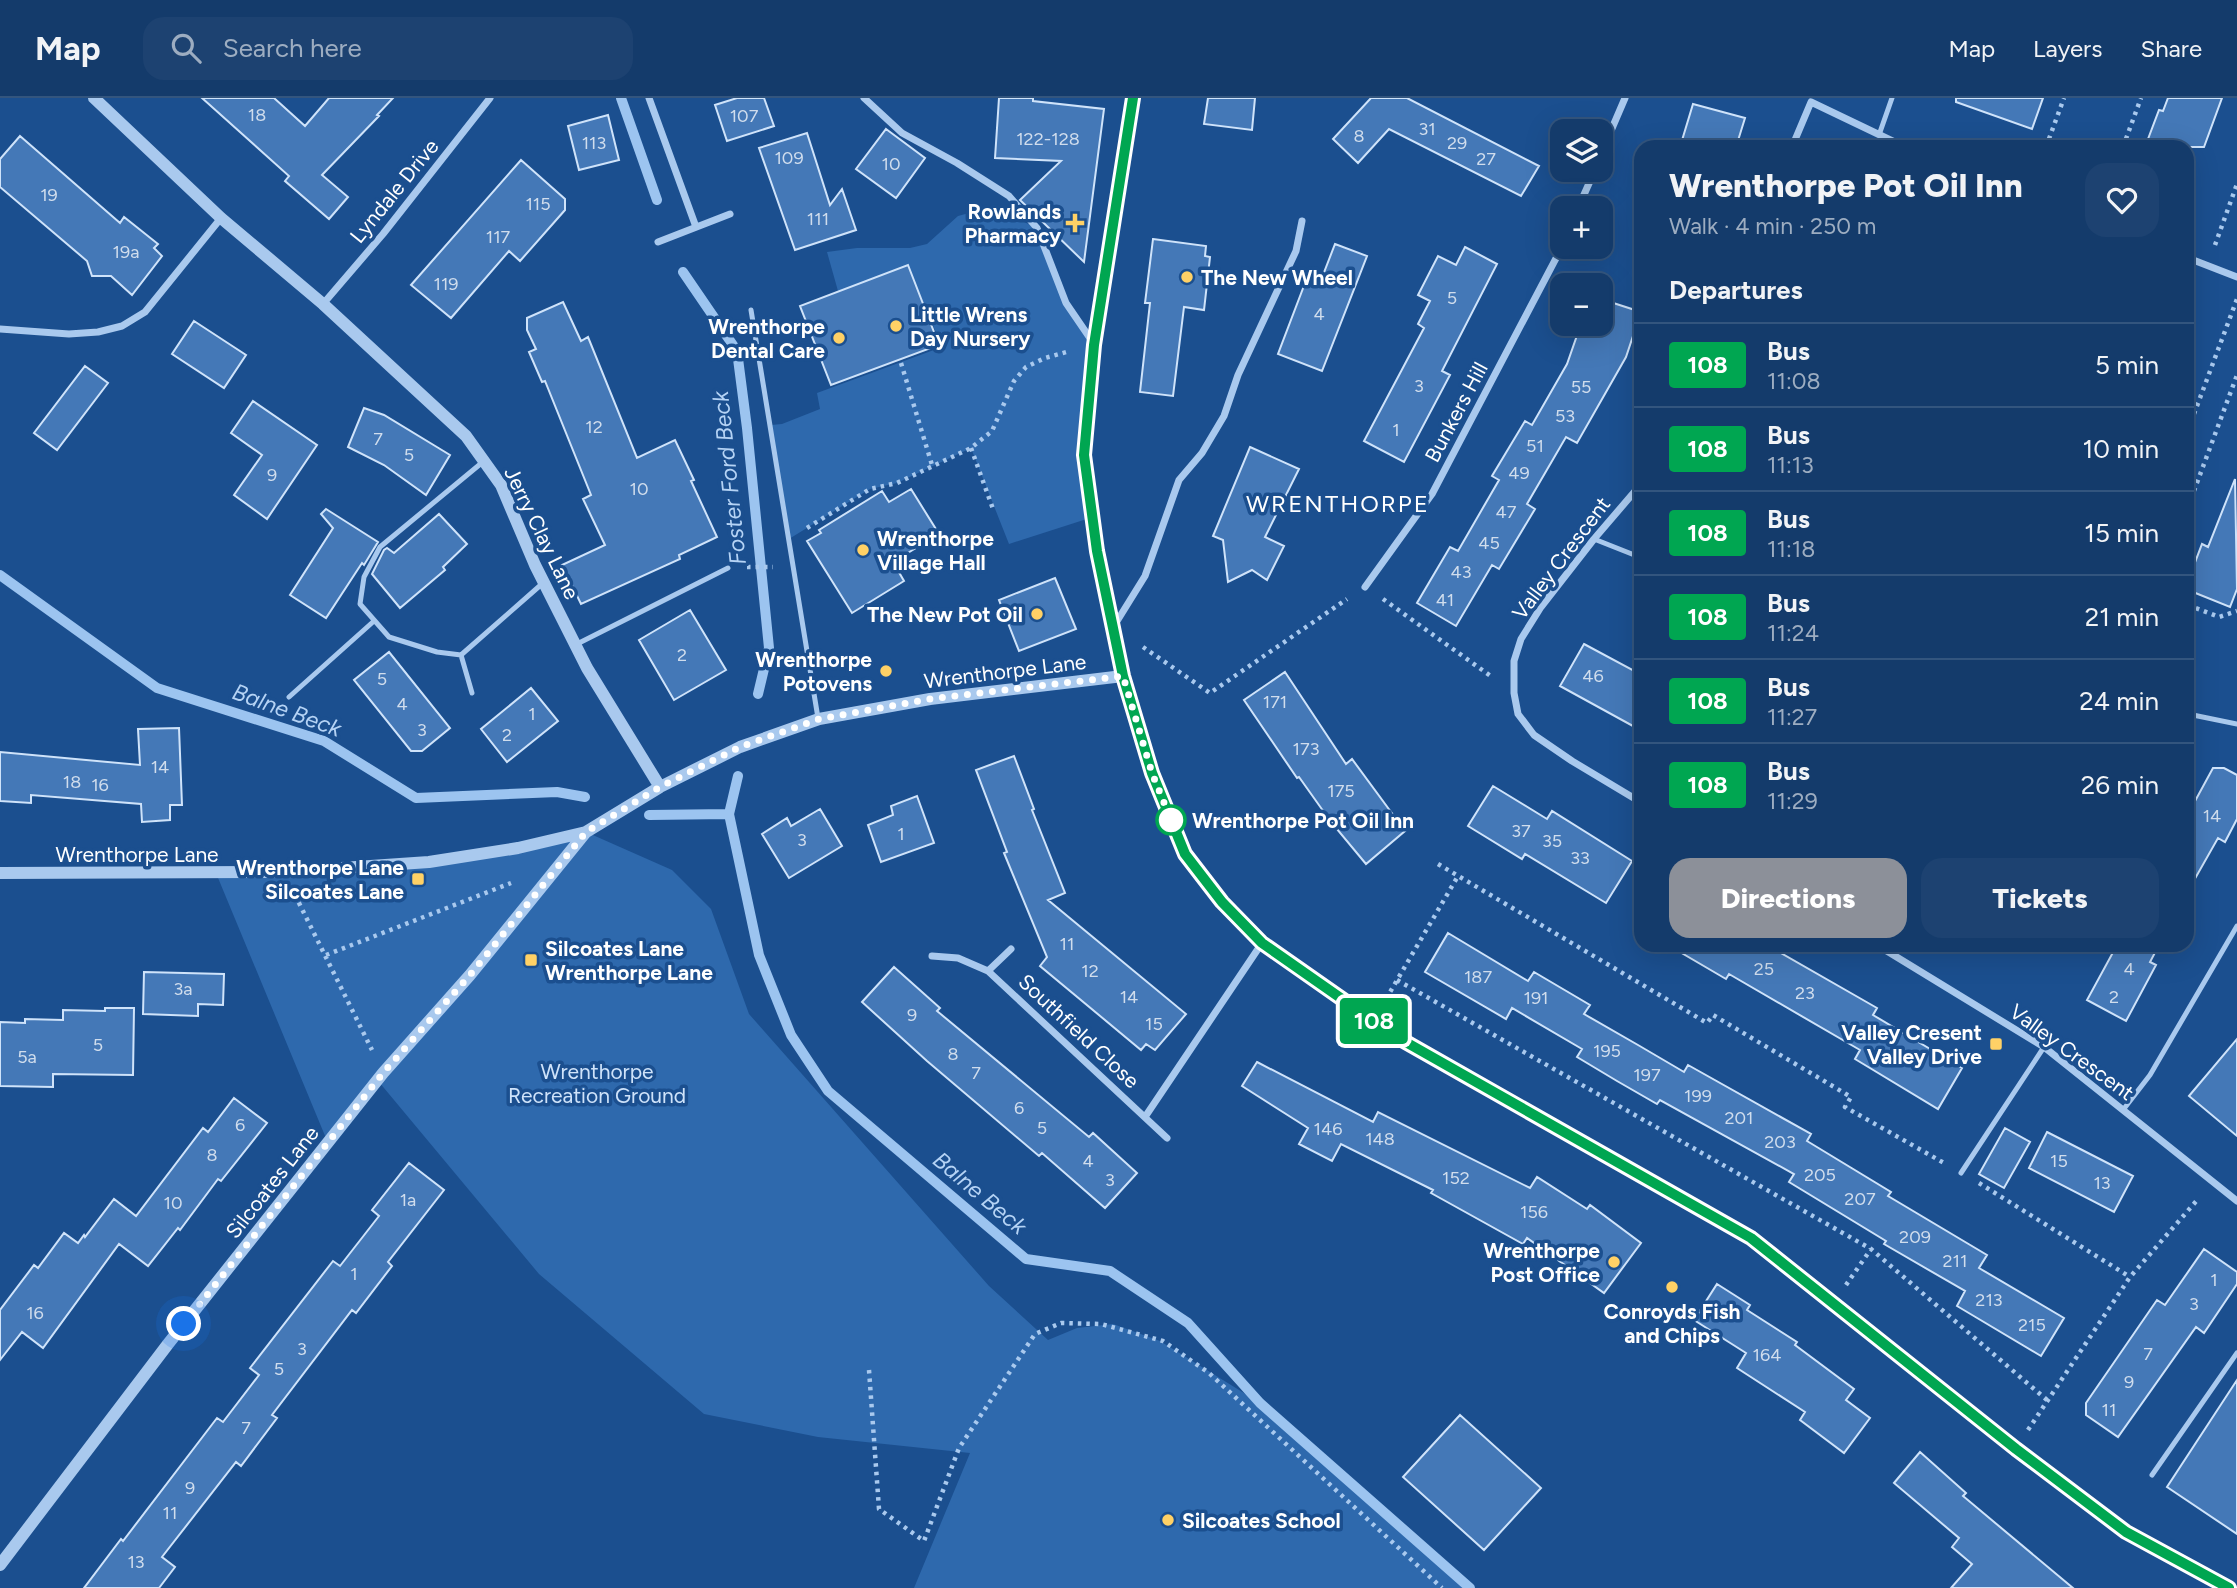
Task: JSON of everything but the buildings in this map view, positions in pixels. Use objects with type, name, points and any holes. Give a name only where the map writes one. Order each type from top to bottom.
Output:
[{"type":"street","name":"Jerry Clay Lane","points":[[94,98],[221,218],[323,304],[466,436],[501,485],[544,582],[587,668],[660,787]]},
{"type":"street","name":"Lyndale Drive","points":[[323,304],[383,234],[490,98]]},
{"type":"street","points":[[649,98],[696,227]]},
{"type":"street","points":[[864,98],[902,134],[957,163],[1009,196],[1037,228],[1066,303],[1094,345]]},
{"type":"street","points":[[1133,98],[1094,345],[1084,455],[1097,551],[1123,676],[1152,773],[1185,854],[1222,902],[1262,943],[1395,1036],[1751,1238],[2016,1449],[2126,1532],[2229,1588]]},
{"type":"street","points":[[1613,126],[1625,98]]},
{"type":"street","points":[[1794,140],[1808,100],[1890,140]]},
{"type":"street","points":[[658,242],[730,214]]},
{"type":"street","points":[[0,329],[69,334],[98,332],[122,326],[145,312],[221,218]]},
{"type":"street","points":[[1113,627],[1145,576],[1179,480],[1202,453],[1224,416],[1238,375],[1296,251],[1302,221]]},
{"type":"street","name":"Bunkers Hill","points":[[1365,587],[1432,494],[1556,259]]},
{"type":"street","points":[[2194,260],[2237,277]]},
{"type":"street","name":"Valley Crescent","points":[[1634,492],[1541,607],[1521,639],[1514,661],[1514,693],[1518,714],[1534,734],[1572,761],[1634,798]]},
{"type":"street","name":"Wrenthorpe Lane","points":[[0,873],[283,872],[429,862],[518,848],[586,832],[660,787],[740,747],[819,719],[930,699],[1123,676]]},
{"type":"street","name":"Silcoates Lane","points":[[0,1565],[168,1344],[383,1073],[470,975],[586,832]]},
{"type":"street","name":"Southfield Close","points":[[1145,1117],[1262,943]]},
{"type":"street","name":"Southfield Close","points":[[988,971],[1012,949]]},
{"type":"street","name":"Valley Crescent","points":[[1888,952],[2044,1047],[2237,1201]]},
{"type":"street","name":"Southfield Close","points":[[932,956],[958,958],[988,971],[1167,1138]]},
{"type":"lane","points":[[1879,135],[1892,98]]},
{"type":"lane","points":[[751,310],[819,719]]},
{"type":"lane","points":[[484,461],[380,547],[365,577],[360,604],[389,637],[437,652],[461,655],[544,582]]},
{"type":"lane","points":[[1594,539],[1634,555]]},
{"type":"lane","points":[[575,645],[728,568]]},
{"type":"lane","points":[[289,697],[374,621]]},
{"type":"lane","points":[[461,655],[472,693]]},
{"type":"lane","points":[[2194,715],[2237,724]]},
{"type":"lane","points":[[2123,1110],[2150,1075],[2237,926]]},
{"type":"lane","points":[[1961,1172],[2044,1047]]},
{"type":"lane","points":[[2152,1475],[2237,1353]]},
{"type":"path","points":[[2049,140],[2064,98]]},
{"type":"path","points":[[2126,140],[2141,98]]},
{"type":"path","points":[[2207,265],[2237,184]]},
{"type":"path","points":[[2194,414],[2237,299]]},
{"type":"path","points":[[789,539],[870,489],[897,483],[971,448],[992,431],[1014,381],[1026,367],[1045,358],[1094,345]]},
{"type":"path","points":[[901,363],[932,465]]},
{"type":"path","points":[[2194,491],[2237,375]]},
{"type":"path","points":[[971,448],[993,509]]},
{"type":"path","points":[[747,567],[774,567]]},
{"type":"path","points":[[1113,627],[1210,693],[1365,587],[1514,693]]},
{"type":"path","points":[[2194,607],[2219,617],[2237,611]]},
{"type":"path","points":[[1438,864],[1707,1023],[1713,1015],[1759,1042],[1851,1097],[1846,1107],[1961,1172],[2130,1277]]},
{"type":"path","points":[[283,872],[383,1073]]},
{"type":"path","points":[[1373,1020],[1458,876]]},
{"type":"path","points":[[326,955],[513,882]]},
{"type":"path","points":[[1397,980],[1871,1249],[2047,1400]]},
{"type":"path","points":[[2016,1449],[2130,1277],[2213,1182]]},
{"type":"path","points":[[1833,1303],[1871,1249]]},
{"type":"path","points":[[869,1370],[879,1509],[924,1541],[960,1448],[1035,1334],[1061,1324],[1101,1324],[1163,1341],[1209,1373],[1442,1588]]},
{"type":"green space","points":[[980,210],[1005,213],[1037,228],[1066,303],[1094,345],[1084,455],[1093,517],[1009,544],[971,448],[897,483],[870,489],[789,539],[771,425],[782,424],[820,409],[817,393],[942,347],[908,266],[838,291],[827,252],[857,248],[910,248],[927,244],[958,216]]},
{"type":"green space","name":"Wrenthorpe Recreation Ground","points":[[586,832],[672,870],[711,909],[749,1014],[989,1286],[1048,1340],[1077,1328],[1113,1324],[1160,1341],[1260,1403],[1470,1588],[914,1588],[970,1453],[818,1437],[704,1414],[539,1274],[379,1082],[328,1143],[216,873],[429,862]]},
{"type":"waterway","name":"Foster Ford Beck","points":[[621,98],[657,200]]},
{"type":"waterway","name":"Foster Ford Beck","points":[[683,272],[737,351],[769,648],[758,694]]},
{"type":"waterway","name":"Balne Beck","points":[[0,575],[157,688],[324,741],[416,798],[557,792],[585,797]]},
{"type":"waterway","name":"Balne Beck","points":[[738,776],[729,814],[759,955],[791,1035],[828,1091],[1026,1259],[1110,1271],[1188,1323],[1260,1403],[1470,1588]]},
{"type":"waterway","name":"Balne Beck","points":[[649,815],[729,814]]},
{"type":"bus line","name":"108","points":[[1133,98],[1094,345],[1084,455],[1097,551],[1123,676],[1152,773],[1185,854],[1222,902],[1262,943],[1395,1036],[1751,1238],[2016,1449],[2126,1532],[2229,1588]]},
{"type":"place","name":"Rowlands Pharmacy","points":[[1075,223]]},
{"type":"place","name":"The New Wheel","points":[[1187,277]]},
{"type":"place","name":"Little Wrens Day Nursery","points":[[896,326]]},
{"type":"place","name":"Wrenthorpe Dental Care","points":[[839,338]]},
{"type":"place","name":"Wrenthorpe Village Hall","points":[[863,550]]},
{"type":"place","name":"The New Pot Oil","points":[[1037,614]]},
{"type":"place","name":"Wrenthorpe Potovens","points":[[886,671]]},
{"type":"place","name":"Wrenthorpe Pot Oil Inn","points":[[1171,820]]},
{"type":"place","name":"Wrenthorpe Lane Silcoates Lane","points":[[418,879]]},
{"type":"place","name":"Silcoates Lane Wrenthorpe Lane","points":[[531,960]]},
{"type":"place","name":"Valley Cresent Valley Drive","points":[[1996,1044]]},
{"type":"place","name":"Wrenthorpe Post Office","points":[[1614,1262]]},
{"type":"place","name":"Conroyds Fish and Chips","points":[[1672,1287]]},
{"type":"place","name":"Silcoates School","points":[[1168,1520]]},
{"type":"district","name":"WRENTHORPE","points":[[1338,503]]},
{"type":"route","points":[[184,1324],[383,1073],[470,975],[586,832],[660,787],[740,747],[819,719],[930,699],[1123,676],[1152,773],[1171,820]]}]
